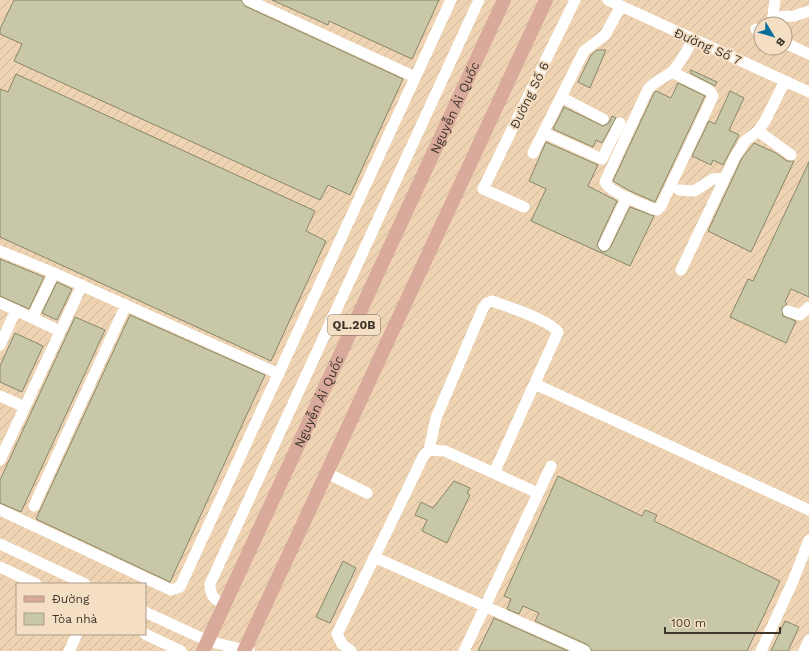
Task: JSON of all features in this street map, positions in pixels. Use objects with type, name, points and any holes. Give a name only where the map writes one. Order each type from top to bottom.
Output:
[{"type":"main road","name":"Nguyễn Ái Quốc","points":[[205,646],[504,0]]},
{"type":"main road","name":"QL.20B","points":[[246,650],[546,0]]},
{"type":"street","points":[[248,0],[415,77]]},
{"type":"street","points":[[0,510],[171,590],[180,587],[451,0]]},
{"type":"street","points":[[224,604],[216,601],[210,592],[210,584],[479,0]]},
{"type":"street","name":"Đường Số 6","points":[[524,207],[483,189],[575,0]]},
{"type":"street","name":"Đường Số 7","points":[[608,0],[809,92]]},
{"type":"street","points":[[773,16],[775,0]]},
{"type":"street","points":[[533,153],[584,51],[605,35],[621,6]]},
{"type":"street","points":[[793,16],[809,11]]},
{"type":"street","points":[[672,72],[712,92],[712,100],[661,206],[657,210],[607,186],[606,179],[648,89],[672,72],[693,39]]},
{"type":"street","points":[[793,47],[809,54]]},
{"type":"street","points":[[681,270],[725,178],[745,141],[758,131],[765,121],[785,81]]},
{"type":"street","points":[[561,97],[603,119]]},
{"type":"street","points":[[544,133],[602,159],[620,123]]},
{"type":"street","points":[[758,131],[791,155]]},
{"type":"street","points":[[679,190],[694,191],[713,179],[725,178]]},
{"type":"street","points":[[604,245],[628,197]]},
{"type":"street","points":[[0,251],[82,285],[279,374]]},
{"type":"street","points":[[32,318],[54,273]]},
{"type":"street","points":[[0,460],[82,285]]},
{"type":"street","points":[[351,651],[342,644],[337,634],[424,455],[429,450],[436,418],[487,302],[492,301],[523,312],[554,327],[558,332],[494,473]]},
{"type":"street","points":[[0,303],[60,331]]},
{"type":"street","points":[[34,506],[126,305]]},
{"type":"street","points":[[788,310],[800,315],[809,307]]},
{"type":"street","points":[[0,345],[16,310]]},
{"type":"street","points":[[535,384],[809,510]]},
{"type":"street","points":[[0,396],[25,407]]},
{"type":"street","points":[[429,450],[445,451],[538,493]]},
{"type":"street","points":[[464,651],[551,466]]},
{"type":"street","points":[[327,472],[367,493]]},
{"type":"street","points":[[761,651],[793,581],[809,540]]},
{"type":"street","points":[[0,544],[83,583]]},
{"type":"street","points":[[374,557],[585,651]]},
{"type":"street","points":[[0,567],[34,583]]},
{"type":"street","points":[[146,613],[205,646],[246,650]]},
{"type":"street","points":[[146,634],[182,651]]},
{"type":"street","points":[[69,651],[77,635]]},
{"type":"street","points":[[804,651],[809,640]]},
{"type":"shaded area","points":[[0,0],[809,0],[809,651],[0,651]]},
{"type":"building","points":[[14,0],[241,0],[245,6],[403,79],[350,195],[328,185],[320,200],[14,61],[22,44],[0,34],[0,29]]},
{"type":"building","points":[[272,0],[439,0],[412,59],[329,21],[328,25]]},
{"type":"building","points":[[597,50],[606,50],[590,88],[578,82],[591,55]]},
{"type":"building","points":[[691,70],[717,82],[715,86],[690,73]]},
{"type":"building","points":[[16,74],[315,211],[306,231],[326,241],[271,361],[0,237],[0,89],[8,92]]},
{"type":"building","points":[[678,83],[705,96],[655,202],[628,190],[613,181],[654,93],[656,91],[671,98]]},
{"type":"building","points":[[730,91],[744,98],[729,130],[739,135],[723,165],[713,160],[711,165],[692,156],[709,121],[715,124]]},
{"type":"building","points":[[564,107],[603,126],[609,123],[612,116],[616,118],[602,143],[596,140],[593,147],[553,129]]},
{"type":"building","points":[[546,142],[598,165],[588,186],[617,201],[598,242],[597,246],[601,251],[605,252],[610,248],[630,207],[654,216],[630,266],[531,221],[546,189],[529,181]]},
{"type":"building","points":[[754,143],[776,153],[787,161],[794,161],[751,252],[708,231],[742,158]]},
{"type":"building","points":[[809,162],[809,297],[791,289],[785,302],[787,304],[782,308],[783,316],[796,321],[786,343],[730,317],[748,279],[753,281]]},
{"type":"building","points":[[0,259],[44,277],[29,309],[0,296]]},
{"type":"building","points":[[57,282],[72,289],[57,320],[42,313]]},
{"type":"building","points":[[130,315],[265,375],[170,582],[36,519]]},
{"type":"building","points":[[75,317],[105,330],[21,512],[0,503],[0,480]]},
{"type":"building","points":[[15,333],[43,346],[22,392],[0,382],[0,366]]},
{"type":"building","points":[[558,476],[642,516],[645,510],[657,515],[654,521],[780,581],[747,651],[592,651],[588,645],[535,621],[539,613],[523,606],[519,614],[507,609],[511,599],[504,596]]},
{"type":"building","points":[[454,481],[470,488],[467,493],[470,495],[447,543],[422,531],[427,520],[415,515],[421,502],[433,508]]},
{"type":"building","points":[[343,561],[356,568],[330,623],[316,617]]},
{"type":"building","points":[[494,618],[568,651],[478,651]]},
{"type":"building","points":[[785,621],[799,627],[788,651],[771,651]]}]
